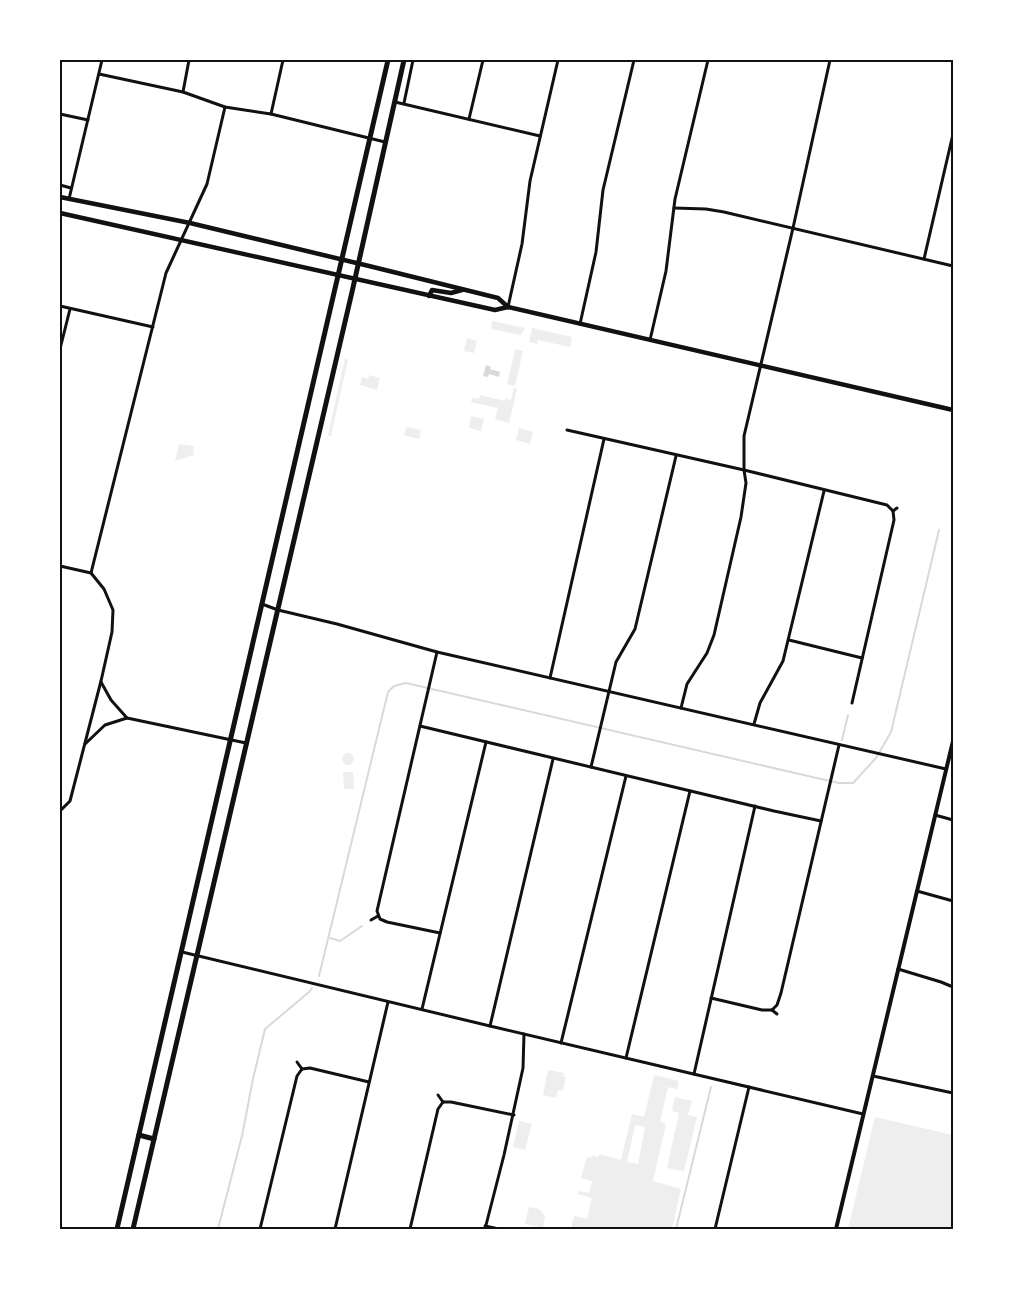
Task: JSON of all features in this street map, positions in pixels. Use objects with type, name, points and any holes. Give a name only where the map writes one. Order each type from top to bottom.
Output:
[{"type":"main road","points":[[117,1229],[262,603],[302,439],[337,276],[388,60]]},
{"type":"main road","points":[[133,1229],[359,263],[404,60]]},
{"type":"main road","points":[[60,197],[190,224],[359,263],[498,298],[508,307]]},
{"type":"main road","points":[[60,213],[495,310],[508,307],[953,410]]},
{"type":"main road","points":[[429,296],[432,290],[451,293],[464,289]]},
{"type":"main road","points":[[139,1135],[154,1139]]},
{"type":"street","points":[[69,199],[102,60]]},
{"type":"street","points":[[183,92],[189,60]]},
{"type":"street","points":[[271,114],[283,60]]},
{"type":"street","points":[[404,103],[413,60]]},
{"type":"street","points":[[469,119],[483,60]]},
{"type":"street","points":[[508,307],[522,244],[530,181],[558,60]]},
{"type":"street","points":[[580,325],[596,252],[602,196],[634,60]]},
{"type":"street","points":[[650,340],[666,271],[674,208],[708,60]]},
{"type":"street","points":[[681,708],[687,684],[707,653],[714,635],[741,517],[746,484],[744,436],[830,60]]},
{"type":"street","points":[[99,74],[183,92],[225,107],[271,114],[385,142]]},
{"type":"street","points":[[395,101],[540,136]]},
{"type":"street","points":[[91,573],[166,273],[207,184],[225,107]]},
{"type":"street","points":[[60,114],[88,120]]},
{"type":"street","points":[[924,259],[953,134]]},
{"type":"street","points":[[60,185],[71,188]]},
{"type":"street","points":[[674,208],[706,209],[724,212],[953,266]]},
{"type":"street","points":[[60,306],[153,327]]},
{"type":"street","points":[[60,349],[70,309]]},
{"type":"street","points":[[567,430],[744,470],[887,505],[895,509],[852,703]]},
{"type":"street","points":[[550,678],[604,439]]},
{"type":"street","points":[[590,767],[616,662],[635,629],[676,456]]},
{"type":"street","points":[[754,724],[760,703],[783,661],[824,491]]},
{"type":"street","points":[[60,566],[91,573],[104,589],[113,610],[112,632],[101,681],[70,801],[60,811]]},
{"type":"street","points":[[262,603],[278,610],[337,624],[437,652],[946,769]]},
{"type":"street","points":[[789,640],[862,658]]},
{"type":"street","points":[[437,652],[377,908],[378,915],[387,922],[440,933]]},
{"type":"street","points":[[101,681],[111,700],[127,718]]},
{"type":"street","points":[[84,744],[105,725],[127,718],[247,744]]},
{"type":"street","points":[[420,726],[821,821]]},
{"type":"street","points":[[836,1229],[953,741]]},
{"type":"street","points":[[422,1009],[486,742]]},
{"type":"street","points":[[772,1010],[779,1001],[839,745]]},
{"type":"street","points":[[490,1026],[553,758]]},
{"type":"street","points":[[561,1043],[626,776]]},
{"type":"street","points":[[626,1058],[690,791]]},
{"type":"street","points":[[694,1074],[755,806]]},
{"type":"street","points":[[935,815],[953,820]]},
{"type":"street","points":[[917,891],[953,901]]},
{"type":"street","points":[[371,920],[378,915]]},
{"type":"street","points":[[182,952],[863,1114]]},
{"type":"street","points":[[898,969],[953,987]]},
{"type":"street","points":[[712,998],[762,1010],[772,1010],[777,1014]]},
{"type":"street","points":[[335,1229],[388,1002]]},
{"type":"street","points":[[499,1229],[485,1227],[514,1115],[523,1068],[524,1034]]},
{"type":"street","points":[[297,1062],[302,1069]]},
{"type":"street","points":[[260,1229],[296,1076],[302,1069],[310,1068],[369,1082]]},
{"type":"street","points":[[873,1076],[953,1093]]},
{"type":"street","points":[[714,1229],[749,1088]]},
{"type":"street","points":[[438,1095],[443,1102]]},
{"type":"street","points":[[443,1102],[514,1115]]},
{"type":"street","points":[[410,1229],[438,1109],[443,1102]]},
{"type":"shaded area","points":[[492,321],[525,328],[521,335],[491,329]]},
{"type":"shaded area","points":[[532,328],[572,337],[570,347],[538,340],[537,344],[529,342]]},
{"type":"shaded area","points":[[467,338],[477,341],[474,353],[464,351]]},
{"type":"shaded area","points":[[515,349],[523,351],[515,386],[507,384]]},
{"type":"shaded area","points":[[345,358],[348,360],[331,436],[328,435]]},
{"type":"shaded area","points":[[486,365],[491,367],[490,369],[500,372],[499,377],[489,374],[488,377],[483,376]]},
{"type":"shaded area","points":[[369,375],[380,378],[377,390],[360,385],[362,377],[368,379]]},
{"type":"shaded area","points":[[514,388],[517,389],[509,423],[495,419],[498,408],[471,402],[472,398],[479,399],[480,395],[505,401],[506,398],[511,400]]},
{"type":"shaded area","points":[[471,416],[484,419],[481,431],[469,428]]},
{"type":"shaded area","points":[[406,427],[421,430],[419,439],[404,435]]},
{"type":"shaded area","points":[[519,428],[533,432],[530,444],[516,440]]},
{"type":"shaded area","points":[[179,444],[194,446],[194,455],[175,461]]},
{"type":"shaded area","points":[[346,753],[350,753],[354,759],[350,765],[346,765],[342,761],[342,757]]},
{"type":"shaded area","points":[[343,772],[353,772],[354,789],[344,789]]},
{"type":"shaded area","points":[[548,1070],[564,1073],[563,1076],[566,1077],[563,1091],[558,1090],[556,1098],[543,1095]]},
{"type":"shaded area","points":[[654,1075],[679,1081],[677,1089],[668,1087],[660,1122],[666,1124],[653,1181],[681,1189],[672,1229],[571,1229],[574,1216],[587,1219],[592,1198],[578,1194],[579,1191],[589,1193],[592,1181],[581,1178],[587,1157],[591,1158],[592,1155],[599,1157],[599,1154],[621,1160],[632,1114],[644,1117]],"holes":[[[635,1125],[645,1127],[638,1164],[627,1162]]]},
{"type":"shaded area","points":[[675,1097],[692,1101],[688,1115],[697,1117],[684,1171],[667,1168],[679,1113],[672,1111]]},
{"type":"shaded area","points":[[875,1117],[953,1135],[953,1229],[848,1229]]},
{"type":"shaded area","points":[[519,1121],[532,1124],[525,1150],[513,1147]]},
{"type":"shaded area","points":[[529,1207],[539,1209],[545,1216],[543,1228],[525,1224]]},
{"type":"waterway","points":[[319,976],[388,692],[394,686],[406,683],[821,779],[839,783],[853,783],[876,758],[891,732],[939,530]]},
{"type":"waterway","points":[[842,740],[848,715]]},
{"type":"waterway","points":[[330,938],[340,941],[362,926]]},
{"type":"waterway","points":[[218,1229],[242,1136],[265,1029],[312,988]]},
{"type":"waterway","points":[[676,1229],[711,1087]]}]
